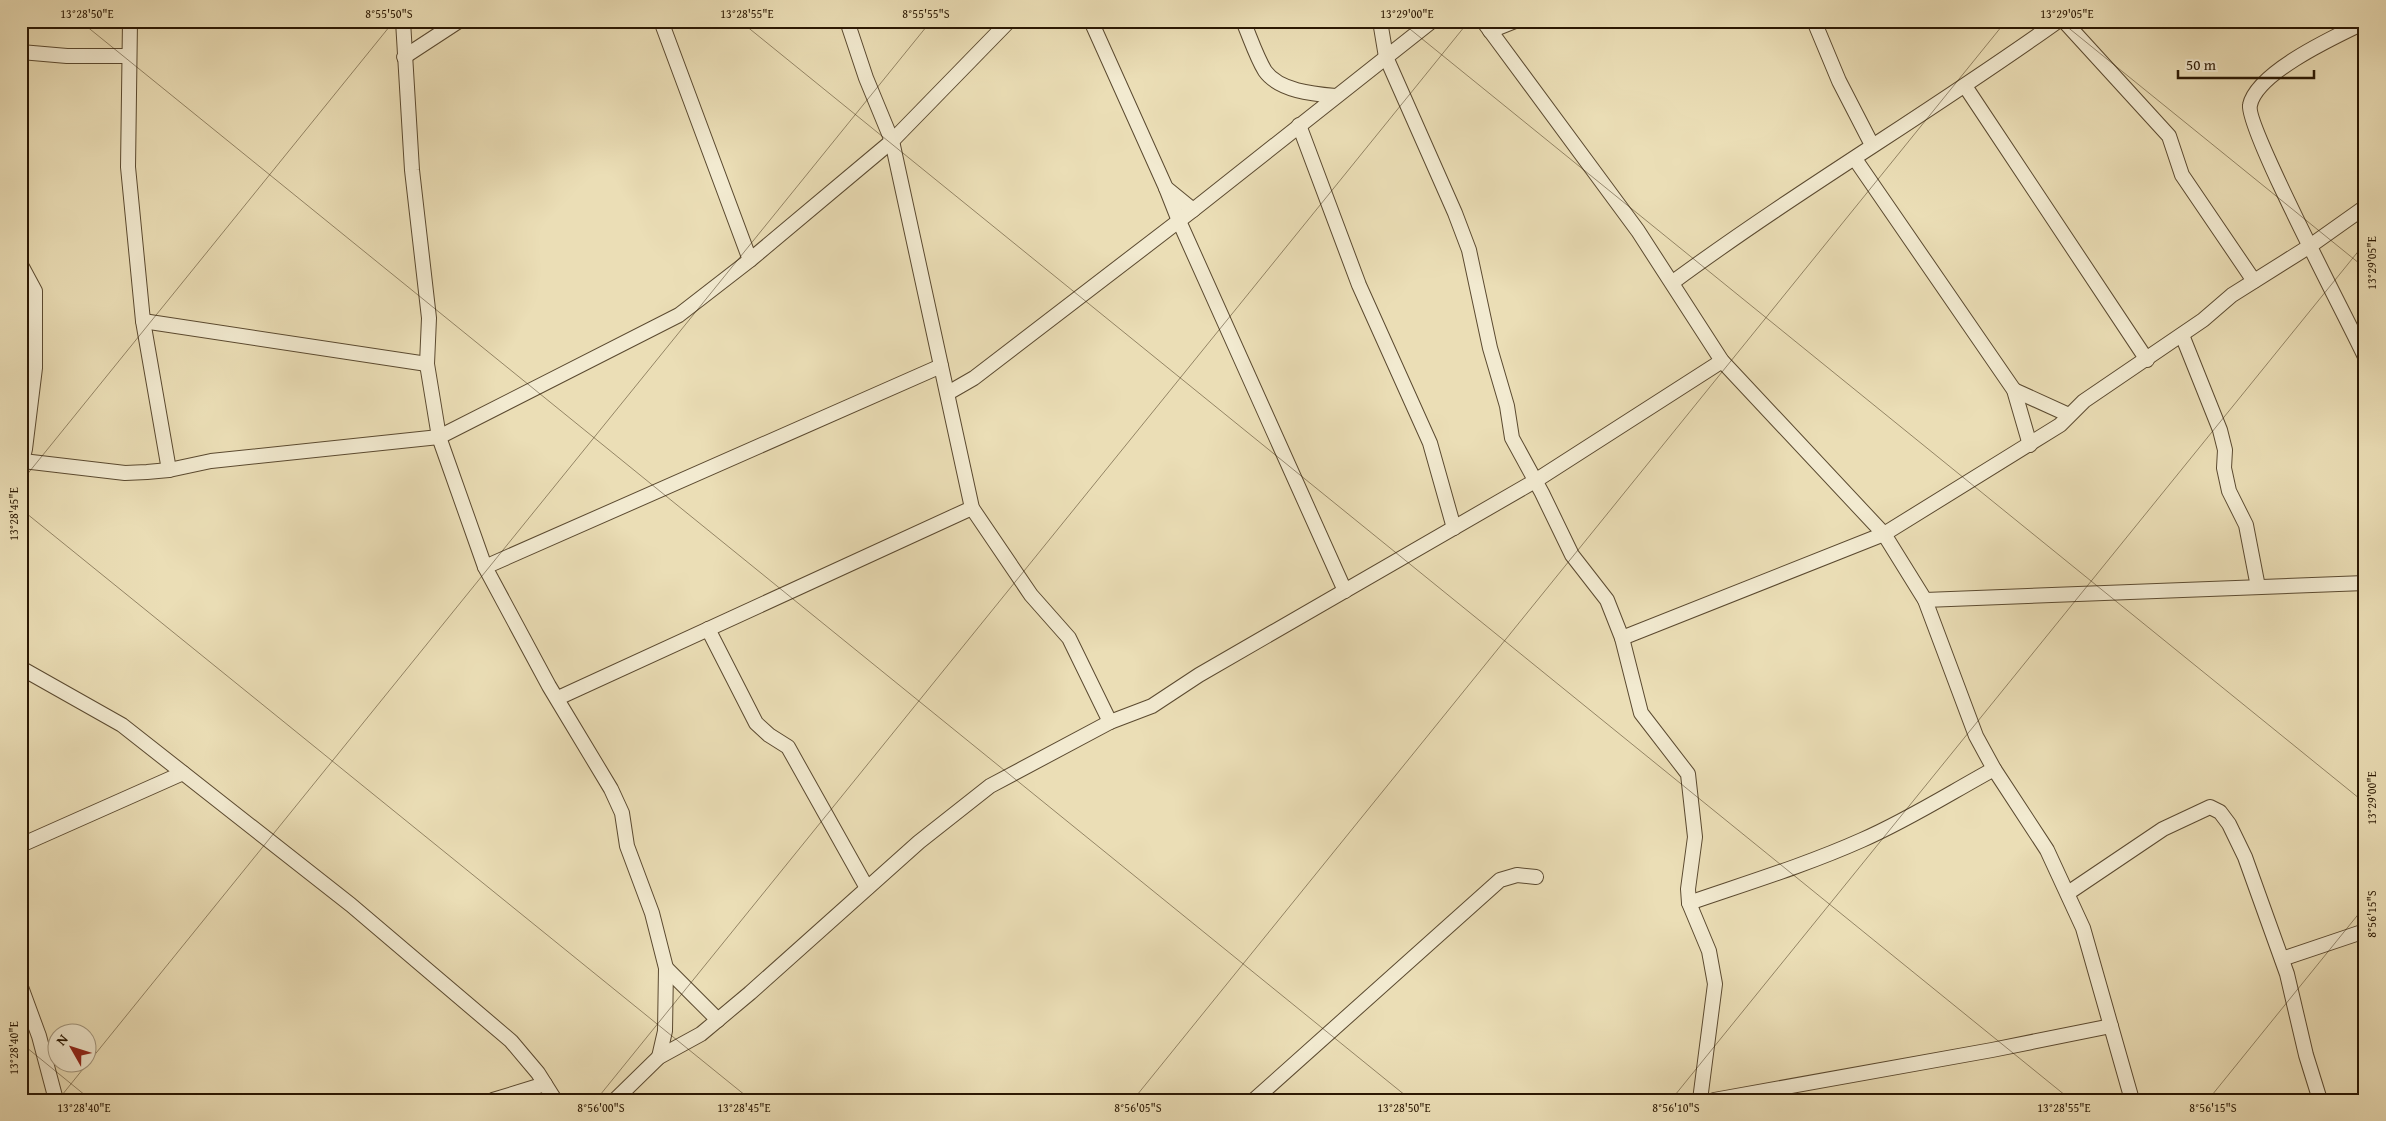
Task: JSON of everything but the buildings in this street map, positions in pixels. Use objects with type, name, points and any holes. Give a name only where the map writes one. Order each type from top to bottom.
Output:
[{"type":"street","points":[[130,21],[128,167],[143,321],[170,470]]},
{"type":"street","points":[[403,21],[412,170],[429,318],[427,364],[439,436],[485,567],[611,789],[622,814],[627,846],[652,913],[666,968],[664,1031],[659,1057]]},
{"type":"street","points":[[404,57],[459,21]]},
{"type":"street","points":[[662,21],[750,260]]},
{"type":"street","points":[[847,21],[866,78],[892,142],[972,508],[1030,594],[1069,638],[1110,722]]},
{"type":"street","points":[[21,265],[31,279],[35,291],[35,368],[22,463],[125,473],[170,470],[210,461],[439,436],[679,315],[750,260],[892,142],[1009,21]]},
{"type":"street","points":[[1091,21],[1345,591]]},
{"type":"street","points":[[1243,21],[1266,72],[1287,87],[1307,94],[1336,96]]},
{"type":"street","points":[[1380,21],[1386,57],[1455,213],[1469,250],[1490,348],[1507,406],[1512,438],[1572,555],[1607,600],[1622,638],[1641,713],[1688,774],[1695,837],[1688,889],[1689,903],[1709,951],[1715,984],[1700,1100]]},
{"type":"street","points":[[948,393],[974,378],[1179,221],[1298,125],[1432,21]]},
{"type":"street","points":[[1515,21],[1487,26],[1638,231],[1673,282],[1722,361],[1884,534],[1925,600],[1976,736],[1994,769],[2048,850],[2083,928],[2132,1100]]},
{"type":"street","points":[[1814,21],[1839,81],[1872,146]]},
{"type":"street","points":[[1673,282],[1744,230],[1965,86],[2042,26],[2058,21]]},
{"type":"street","points":[[2064,21],[2169,136],[2182,175],[2254,281]]},
{"type":"street","points":[[2365,22],[2324,42],[2271,75],[2255,94],[2250,105],[2251,118],[2271,166],[2365,357]]},
{"type":"street","points":[[21,52],[67,56],[129,56]]},
{"type":"street","points":[[1965,86],[2147,360]]},
{"type":"street","points":[[1298,125],[1359,285],[1430,443],[1454,528]]},
{"type":"street","points":[[1855,159],[2014,390],[2030,445]]},
{"type":"street","points":[[1166,188],[1193,210]]},
{"type":"street","points":[[1622,638],[1884,534],[2060,425],[2084,401],[2204,320],[2232,294],[2310,246],[2365,207]]},
{"type":"street","points":[[143,321],[427,364]]},
{"type":"street","points":[[2182,335],[2220,430],[2225,450],[2224,468],[2229,491],[2246,525],[2258,587]]},
{"type":"street","points":[[615,1100],[659,1057],[701,1034],[718,1020],[919,842],[990,786],[1110,722],[1152,706],[1199,675],[1535,481],[1722,361]]},
{"type":"street","points":[[485,567],[941,366]]},
{"type":"street","points":[[2014,390],[2069,415]]},
{"type":"street","points":[[558,698],[972,508]]},
{"type":"street","points":[[1925,600],[2365,583]]},
{"type":"street","points":[[708,629],[756,723],[769,735],[788,747],[867,888]]},
{"type":"street","points":[[21,668],[122,725],[350,905],[511,1041],[545,1084],[555,1100]]},
{"type":"street","points":[[1689,903],[1809,862],[1864,840],[1994,769]]},
{"type":"street","points":[[21,845],[183,773]]},
{"type":"street","points":[[2068,893],[2163,829],[2210,807],[2220,812],[2229,824],[2245,857],[2282,959],[2306,1055],[2320,1100]]},
{"type":"street","points":[[1254,1100],[1500,880],[1518,874],[1536,877]]},
{"type":"street","points":[[2282,959],[2365,931]]},
{"type":"street","points":[[666,968],[718,1020]]},
{"type":"street","points":[[21,987],[39,1036],[56,1100]]},
{"type":"street","points":[[1714,1100],[1992,1050],[2111,1026]]},
{"type":"street","points":[[493,1100],[545,1084]]}]
